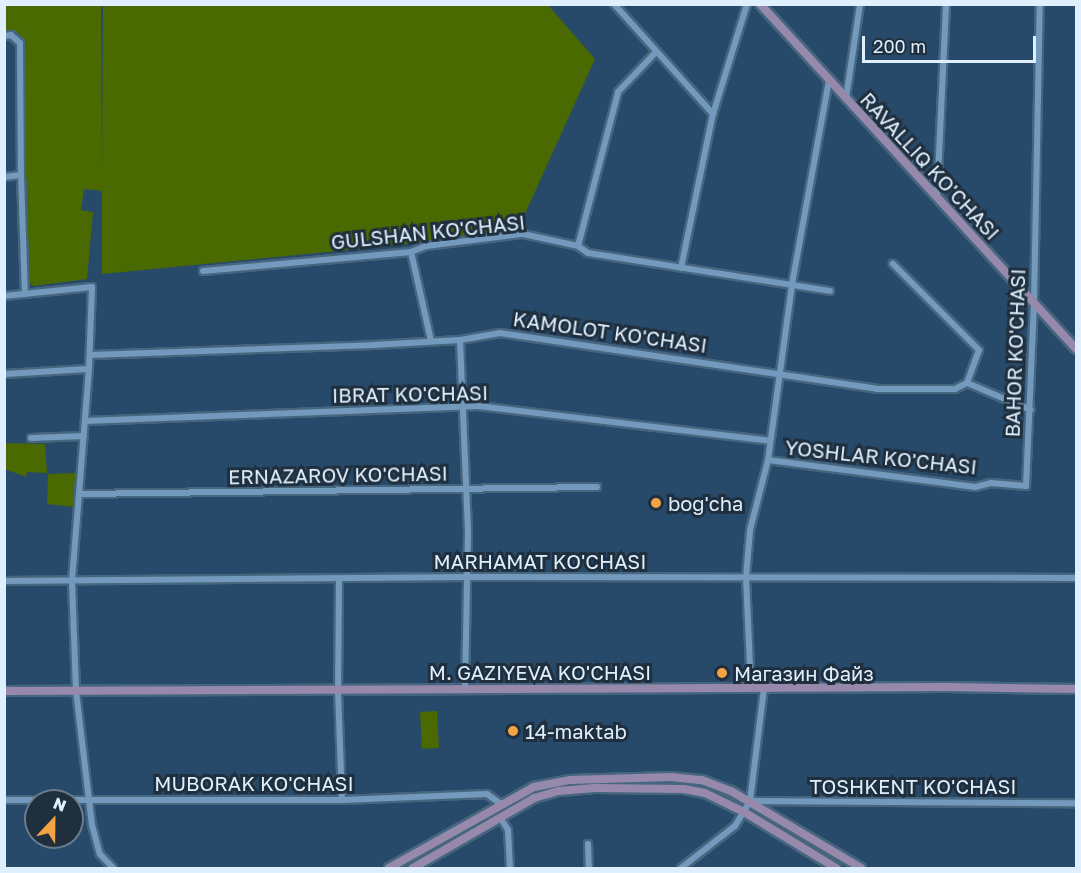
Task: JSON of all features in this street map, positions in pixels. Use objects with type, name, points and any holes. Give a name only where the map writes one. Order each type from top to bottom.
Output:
[{"type":"street","points":[[614,4],[713,114]]},
{"type":"street","points":[[681,268],[713,114],[747,4]]},
{"type":"street","name":"RAVALLIQ KO'CHASI","points":[[760,4],[1077,349]]},
{"type":"street","points":[[846,98],[860,4]]},
{"type":"street","points":[[937,197],[946,4]]},
{"type":"street","name":"BAHOR KO'CHASI","points":[[1026,486],[1031,410],[1040,4]]},
{"type":"street","points":[[4,36],[11,35],[20,43],[25,294]]},
{"type":"street","points":[[578,246],[618,92],[656,52]]},
{"type":"street","points":[[751,688],[746,576],[750,530],[768,460],[792,284],[829,80]]},
{"type":"street","points":[[4,177],[21,175]]},
{"type":"street","name":"GULSHAN KO'CHASI","points":[[203,271],[411,252],[426,246],[523,234],[578,246],[588,253],[830,291]]},
{"type":"street","points":[[411,252],[431,341]]},
{"type":"street","points":[[893,264],[979,350],[967,384],[1031,410]]},
{"type":"street","points":[[4,296],[92,287],[90,355],[72,581],[76,691],[88,800],[100,854],[113,868]]},
{"type":"street","name":"KAMOLOT KO'CHASI","points":[[90,355],[460,340],[500,333],[877,389],[955,389],[967,384]]},
{"type":"street","points":[[460,340],[468,532],[465,688]]},
{"type":"street","points":[[4,374],[89,369]]},
{"type":"street","name":"IBRAT KO'CHASI","points":[[85,421],[489,407],[770,441]]},
{"type":"street","points":[[31,438],[84,436]]},
{"type":"street","name":"YOSHLAR KO'CHASI","points":[[768,460],[975,487],[991,483],[1026,486]]},
{"type":"street","name":"ERNAZAROV KO'CHASI","points":[[80,494],[465,490],[597,486]]},
{"type":"street","name":"MARHAMAT KO'CHASI","points":[[4,581],[746,576],[1077,578]]},
{"type":"street","points":[[339,579],[338,691],[342,800]]},
{"type":"street","name":"M. GAZIYEVA KO'CHASI","points":[[4,691],[946,687],[1077,689]]},
{"type":"street","points":[[681,868],[735,826],[750,801],[764,688]]},
{"type":"street","points":[[389,868],[534,787],[558,781],[671,777],[712,783],[750,801],[861,868]]},
{"type":"street","points":[[413,868],[500,817],[547,794],[597,788],[695,790],[715,797],[744,812],[836,868]]},
{"type":"street","name":"MUBORAK KO'CHASI","points":[[4,800],[342,800],[487,794],[501,804]]},
{"type":"street","name":"TOSHKENT KO'CHASI","points":[[750,801],[1077,803]]},
{"type":"street","points":[[500,817],[508,830],[510,868]]},
{"type":"street","points":[[588,844],[589,868]]},
{"type":"green space","points":[[4,5],[101,5],[102,170],[103,5],[548,5],[595,59],[519,227],[410,244],[102,274],[102,191],[84,189],[81,210],[93,212],[87,279],[34,286],[30,284],[25,212],[24,43],[20,35],[5,31]]},
{"type":"green space","points":[[5,443],[45,444],[47,473],[27,472],[26,477],[5,469]]},
{"type":"green space","points":[[78,473],[74,507],[47,504],[48,474]]},
{"type":"green space","points":[[437,711],[439,748],[422,749],[420,712]]},
{"type":"place","name":"bog'cha","points":[[656,503]]},
{"type":"place","name":"Магазин Файз","points":[[722,673]]},
{"type":"place","name":"14-maktab","points":[[513,731]]}]
